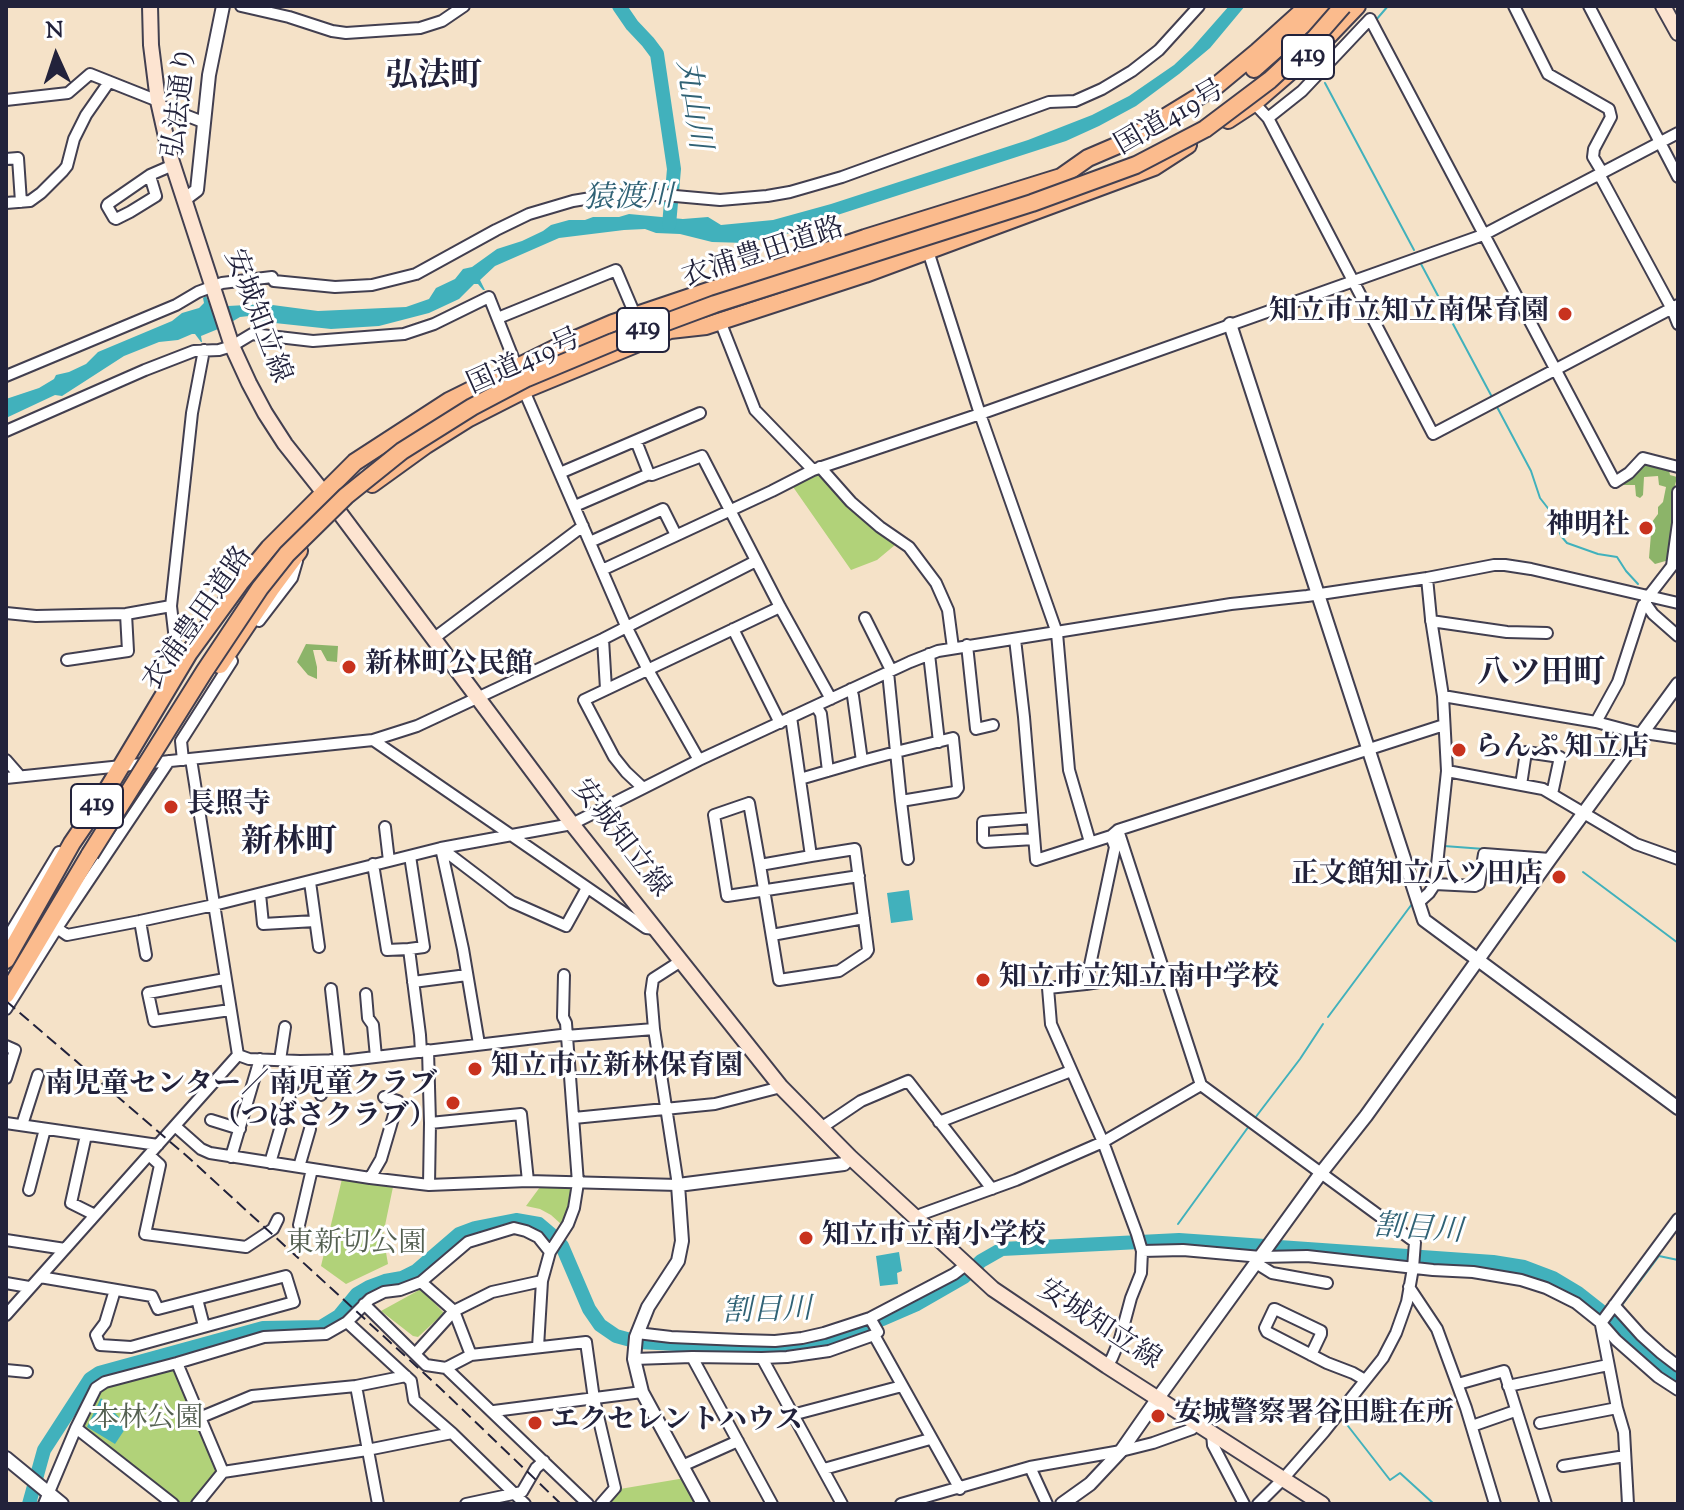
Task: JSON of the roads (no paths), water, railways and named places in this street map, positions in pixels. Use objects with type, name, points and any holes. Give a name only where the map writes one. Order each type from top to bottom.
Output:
[{"type":"highway","name":"国道419号","points":[[6,960],[57,869],[189,653],[269,548],[355,462],[449,401],[613,323],[935,215],[1061,177],[1088,158],[1148,129],[1216,86],[1308,6]]},
{"type":"highway","name":"419","points":[[1061,177],[1143,140],[1241,79],[1323,6]]},
{"type":"highway","name":"衣浦豊田道路","points":[[46,928],[206,648],[236,605],[280,552],[336,495],[417,431],[459,405],[535,368],[665,314],[1019,200],[1131,155],[1206,116],[1238,93],[1272,67],[1333,6]]},
{"type":"highway","name":"衣浦豊田道路","points":[[90,854],[260,588],[287,554],[346,496],[402,451],[472,407],[527,378],[613,342],[715,304],[1032,203],[1136,165],[1205,129],[1270,80],[1315,38],[1343,6]]},
{"type":"highway","name":"国道419号","points":[[6,995],[90,854],[115,829],[271,589],[299,550],[368,487],[469,418],[524,390],[670,330],[706,326],[723,316],[865,274],[1154,167],[1254,103],[1313,52],[1357,6]]},
{"type":"highway","name":"衣浦豊田道路","points":[[723,316],[982,226],[1032,203]]},
{"type":"highway","name":"国道419号","points":[[6,971],[46,928]]},
{"type":"main road","name":"安城知立線","points":[[150,6],[151,45],[159,103],[173,165],[232,343],[265,413],[285,444],[572,824],[781,1087],[850,1157],[993,1289],[1322,1504]]},
{"type":"main road","points":[[1663,6],[1678,33]]},
{"type":"street","name":"弘法通り","points":[[185,199],[197,190],[203,122],[223,6]]},
{"type":"street","points":[[241,6],[346,33],[420,28],[442,21],[464,6]]},
{"type":"street","points":[[6,376],[214,290],[222,283],[272,277],[274,281],[335,287],[372,285],[416,274],[496,230],[551,207],[603,196],[664,195],[720,200],[767,196],[869,168],[1049,102],[1075,101],[1102,89],[1159,50],[1199,6]]},
{"type":"street","points":[[1514,6],[1548,74],[1609,109],[1611,117],[1593,157],[1675,307],[1678,324]]},
{"type":"street","points":[[1589,6],[1678,177]]},
{"type":"street","points":[[1268,118],[1302,91],[1370,19],[1615,482],[1643,458],[1678,467]]},
{"type":"street","points":[[6,100],[68,93],[90,74],[203,122]]},
{"type":"street","points":[[6,203],[24,203],[36,197],[67,166],[74,139],[86,115],[109,82]]},
{"type":"street","points":[[1254,103],[1268,118],[1433,434],[1675,307]]},
{"type":"street","points":[[602,570],[816,468],[980,414],[1483,235],[1678,133]]},
{"type":"street","points":[[6,159],[18,158],[21,202]]},
{"type":"street","points":[[150,176],[156,196],[114,218],[108,204],[150,176],[173,165]]},
{"type":"street","points":[[928,251],[980,414],[1057,633],[1069,770],[1090,842]]},
{"type":"street","points":[[498,318],[616,270],[633,310]]},
{"type":"street","points":[[6,431],[145,370],[194,351],[219,350],[252,334],[313,341],[404,334],[434,324],[489,297],[524,390],[626,626],[699,760]]},
{"type":"street","points":[[723,316],[755,410],[851,502],[909,547],[936,583],[948,610],[953,648]]},
{"type":"street","points":[[1230,324],[1424,920],[1678,1108]]},
{"type":"street","points":[[189,653],[176,649],[171,606],[192,413],[204,350]]},
{"type":"street","points":[[560,473],[700,413]]},
{"type":"street","points":[[636,441],[649,474]]},
{"type":"street","points":[[575,506],[649,474],[702,456],[831,699]]},
{"type":"street","points":[[1596,722],[1618,682],[1643,605],[1672,566],[1678,523],[1678,492]]},
{"type":"street","points":[[590,542],[663,509],[676,535]]},
{"type":"street","points":[[433,639],[583,526]]},
{"type":"street","points":[[238,1055],[214,905],[181,741],[262,615],[292,578],[299,550]]},
{"type":"street","points":[[6,778],[373,740],[417,726],[477,698],[603,639],[756,561]]},
{"type":"street","points":[[46,928],[67,935],[140,921],[441,848],[572,824],[699,760],[890,671],[929,654],[967,645],[1231,604],[1427,578],[1488,566],[1531,569],[1647,599],[1678,603]]},
{"type":"street","points":[[1419,902],[1435,884],[1447,771],[1443,696],[1427,578]]},
{"type":"street","points":[[1647,599],[1653,614],[1678,636]]},
{"type":"street","points":[[6,613],[36,616],[126,614],[171,606]]},
{"type":"street","points":[[643,788],[614,757],[584,700],[780,607]]},
{"type":"street","points":[[67,660],[128,651],[126,614]]},
{"type":"street","points":[[865,618],[890,671],[908,859]]},
{"type":"street","points":[[1431,621],[1507,632],[1547,633]]},
{"type":"street","points":[[733,629],[780,723]]},
{"type":"street","points":[[603,639],[606,689]]},
{"type":"street","points":[[1015,639],[1036,860],[1444,725]]},
{"type":"street","points":[[967,645],[976,729],[993,725]]},
{"type":"street","points":[[929,654],[939,742]]},
{"type":"street","points":[[1062,1504],[1079,1499],[1121,1451],[1583,813],[1646,734],[1678,684]]},
{"type":"street","points":[[851,689],[862,761]]},
{"type":"street","points":[[1443,696],[1678,738]]},
{"type":"street","points":[[816,706],[821,714],[828,771]]},
{"type":"street","points":[[791,717],[811,856]]},
{"type":"street","points":[[800,779],[953,738],[958,788],[955,792],[901,801]]},
{"type":"street","points":[[373,740],[646,928],[655,929]]},
{"type":"street","points":[[1521,785],[1526,752],[1560,757],[1552,794]]},
{"type":"street","points":[[6,760],[20,776]]},
{"type":"street","points":[[6,1009],[46,928],[169,761]]},
{"type":"street","points":[[1447,771],[1543,789],[1636,844],[1678,859]]},
{"type":"street","points":[[760,865],[855,849],[859,876],[868,950],[839,971],[779,980],[772,935],[764,891],[749,803],[714,815],[727,896],[764,891],[859,876]]},
{"type":"street","points":[[6,940],[11,922],[68,838],[87,812],[98,805]]},
{"type":"street","points":[[1032,818],[983,822],[983,840],[1034,839]]},
{"type":"street","points":[[385,827],[389,861]]},
{"type":"street","points":[[1115,833],[1201,1085],[1415,1242],[1407,1302],[1383,1358],[1283,1479],[1258,1504]]},
{"type":"street","points":[[1086,984],[1115,847],[1115,833]]},
{"type":"street","points":[[441,848],[512,902],[566,926],[587,888]]},
{"type":"street","points":[[441,848],[479,1044]]},
{"type":"street","points":[[1435,884],[1479,884],[1484,854],[1550,859]]},
{"type":"street","points":[[373,864],[387,950],[424,947],[410,856]]},
{"type":"street","points":[[310,882],[319,947]]},
{"type":"street","points":[[260,894],[263,924],[315,921]]},
{"type":"street","points":[[772,935],[864,918]]},
{"type":"street","points":[[140,921],[146,955]]},
{"type":"street","points":[[409,949],[424,1051],[430,1123],[429,1185]]},
{"type":"street","points":[[681,961],[653,979],[651,993],[678,1185],[682,1241],[678,1261],[648,1307],[635,1345],[642,1392],[703,1504]]},
{"type":"street","points":[[1107,1366],[1120,1339],[1141,1273],[1142,1251],[1103,1142],[1051,1024],[1048,988],[1164,972]]},
{"type":"street","points":[[413,982],[467,975]]},
{"type":"street","points":[[538,1347],[542,1281],[551,1250],[574,1208],[578,1183],[566,1023],[563,1017],[564,975]]},
{"type":"street","points":[[225,979],[148,993],[154,1021],[230,1010]]},
{"type":"street","points":[[321,1095],[335,1060],[331,989]]},
{"type":"street","points":[[366,994],[376,1057]]},
{"type":"street","points":[[280,1060],[285,1027]]},
{"type":"street","points":[[238,1055],[249,1059],[335,1060],[561,1035],[654,1029]]},
{"type":"street","points":[[6,1046],[15,1050],[6,1078]]},
{"type":"street","points":[[8,1309],[238,1055]]},
{"type":"street","points":[[231,1157],[260,1059]]},
{"type":"street","points":[[270,1163],[300,1061]]},
{"type":"street","points":[[939,1122],[1071,1071]]},
{"type":"street","points":[[22,1125],[38,1075]]},
{"type":"street","points":[[821,1128],[861,1101],[908,1081],[992,1189]]},
{"type":"street","points":[[916,1218],[1016,1180],[1103,1142],[1201,1085]]},
{"type":"street","points":[[574,1118],[715,1104],[781,1087]]},
{"type":"street","points":[[370,1178],[381,1159],[398,1101],[384,1097]]},
{"type":"street","points":[[430,1123],[521,1114],[528,1181]]},
{"type":"street","points":[[211,1120],[240,1129]]},
{"type":"street","points":[[6,1123],[158,1145]]},
{"type":"street","points":[[175,1126],[210,1153],[429,1185],[528,1181],[678,1185],[844,1164],[850,1157]]},
{"type":"street","points":[[29,1190],[45,1129]]},
{"type":"street","points":[[299,1167],[310,1129]]},
{"type":"street","points":[[86,1135],[71,1203],[95,1215]]},
{"type":"street","points":[[149,1155],[160,1165],[145,1234],[246,1247],[273,1229],[278,1219]]},
{"type":"street","points":[[299,1225],[312,1169]]},
{"type":"street","points":[[1628,1504],[1624,1432],[1601,1323],[1678,1219]]},
{"type":"street","points":[[46,1496],[96,1388],[105,1382],[264,1337],[326,1334],[347,1322],[370,1299],[421,1282],[468,1242],[514,1228],[538,1237],[551,1250]]},
{"type":"street","points":[[6,1240],[65,1249]]},
{"type":"street","points":[[1142,1251],[1183,1250],[1258,1260],[1307,1256],[1492,1275],[1534,1283],[1576,1303],[1601,1323],[1635,1358],[1678,1390]]},
{"type":"street","points":[[1258,1260],[1272,1273],[1327,1283]]},
{"type":"street","points":[[635,1345],[671,1337],[775,1341],[824,1333],[870,1318],[954,1274],[972,1269]]},
{"type":"street","points":[[40,1277],[152,1296],[158,1309],[286,1276],[294,1302],[131,1347],[100,1345],[96,1335],[105,1323],[115,1290]]},
{"type":"street","points":[[415,1354],[454,1311],[492,1292],[542,1281]]},
{"type":"street","points":[[421,1282],[454,1311],[471,1355]]},
{"type":"street","points":[[6,1283],[29,1287]]},
{"type":"street","points":[[1409,1287],[1437,1329],[1472,1426],[1495,1504]]},
{"type":"street","points":[[197,1299],[204,1326]]},
{"type":"street","points":[[364,1304],[426,1365],[446,1368],[588,1504]]},
{"type":"street","points":[[1614,1305],[1641,1335],[1678,1366]]},
{"type":"street","points":[[1311,1355],[1321,1331],[1274,1309],[1265,1328],[1267,1332],[1311,1355],[1365,1380]]},
{"type":"street","points":[[870,1318],[902,1386],[960,1489]]},
{"type":"street","points":[[347,1322],[411,1381],[414,1400],[525,1504]]},
{"type":"street","points":[[635,1345],[692,1357],[762,1358],[829,1351],[876,1334]]},
{"type":"street","points":[[446,1368],[471,1355],[586,1342],[594,1399],[615,1488],[601,1504]]},
{"type":"street","points":[[692,1357],[772,1504]]},
{"type":"street","points":[[762,1358],[842,1504]]},
{"type":"street","points":[[177,1363],[223,1472]]},
{"type":"street","points":[[1508,1386],[1608,1365]]},
{"type":"street","points":[[6,1370],[27,1372]]},
{"type":"street","points":[[1458,1384],[1504,1371],[1546,1504]]},
{"type":"street","points":[[199,1418],[252,1396],[356,1386],[406,1376]]},
{"type":"street","points":[[356,1386],[378,1504]]},
{"type":"street","points":[[792,1415],[902,1386]]},
{"type":"street","points":[[494,1411],[642,1392]]},
{"type":"street","points":[[1540,1423],[1617,1408]]},
{"type":"street","points":[[1472,1426],[1515,1411]]},
{"type":"street","points":[[907,1503],[1030,1467],[1121,1451],[1165,1439],[1192,1429],[1197,1424]]},
{"type":"street","points":[[76,1428],[173,1504]]},
{"type":"street","points":[[197,1504],[223,1472],[367,1450],[452,1433]]},
{"type":"street","points":[[1212,1434],[1213,1445],[1244,1504]]},
{"type":"street","points":[[824,1469],[930,1439]]},
{"type":"street","points":[[682,1466],[738,1441]]},
{"type":"street","points":[[1563,1466],[1625,1456]]},
{"type":"street","points":[[6,1458],[46,1496],[62,1504]]},
{"type":"street","points":[[466,1504],[522,1492],[536,1468],[544,1461]]},
{"type":"street","points":[[1030,1467],[1047,1504]]},
{"type":"water","points":[[1229,6],[1245,6],[1210,48],[1179,74],[1136,106],[1066,141],[791,230],[790,233],[747,243],[712,242],[645,229],[559,238],[495,266],[480,280],[485,290],[474,284],[459,299],[429,313],[379,326],[331,329],[240,317],[201,336],[202,342],[192,334],[178,340],[159,342],[124,356],[62,396],[55,395],[6,418],[6,399],[39,388],[56,375],[86,364],[98,352],[199,308],[206,296],[208,301],[228,306],[265,304],[318,311],[406,307],[429,299],[436,288],[455,279],[463,269],[472,267],[497,249],[569,220],[629,214],[683,219],[708,217],[721,225],[773,220],[1028,140],[1092,115],[1129,96],[1174,65]]},
{"type":"water","points":[[909,890],[913,920],[891,923],[887,893]]},
{"type":"water","points":[[899,1252],[902,1271],[897,1273],[898,1284],[880,1286],[876,1256]]},
{"type":"water","points":[[101,1398],[127,1426],[115,1444],[87,1427]]},
{"type":"waterway","name":"丸山川","points":[[619,6],[657,54],[674,169],[669,225]]},
{"type":"waterway","points":[[1376,20],[1388,6]]},
{"type":"waterway","points":[[1323,76],[1369,28]]},
{"type":"waterway","points":[[1325,83],[1414,250]]},
{"type":"waterway","points":[[1421,264],[1492,397]]},
{"type":"waterway","points":[[1497,407],[1531,471],[1540,498],[1554,516],[1561,536],[1567,543],[1617,557],[1638,584]]},
{"type":"waterway","points":[[1431,866],[1434,846]]},
{"type":"waterway","points":[[1444,846],[1484,849]]},
{"type":"waterway","points":[[1510,851],[1545,853]]},
{"type":"waterway","points":[[1583,872],[1678,943]]},
{"type":"waterway","points":[[1328,1017],[1412,904]]},
{"type":"waterway","points":[[1255,1118],[1323,1024]]},
{"type":"waterway","points":[[1178,1224],[1249,1126]]},
{"type":"waterway","name":"割目川","points":[[29,1504],[44,1450],[90,1379],[99,1373],[263,1328],[321,1327],[339,1316],[357,1294],[416,1271],[459,1234],[516,1220],[539,1224],[552,1235],[562,1246],[589,1309],[600,1325],[616,1336],[638,1342],[715,1346],[818,1341],[843,1336],[917,1304],[964,1277],[981,1261],[1002,1249],[1179,1240],[1493,1262],[1524,1267],[1553,1278],[1578,1293],[1661,1365],[1678,1375]]},
{"type":"waterway","name":"割目川","points":[[1178,1235],[1179,1240]]},
{"type":"waterway","points":[[1622,1305],[1659,1256],[1678,1260]]},
{"type":"waterway","points":[[1341,1417],[1390,1480],[1400,1473],[1434,1504]]},
{"type":"railway","points":[[6,1001],[189,1158],[439,1387],[561,1504]]},
{"type":"place","name":"知立市立知立南保育園","points":[[1565,314]]},
{"type":"place","name":"神明社","points":[[1646,528]]},
{"type":"place","name":"新林町公民館","points":[[349,667]]},
{"type":"place","name":"らんぷ 知立店","points":[[1459,750]]},
{"type":"place","name":"長照寺","points":[[171,807]]},
{"type":"place","name":"正文館知立八ツ田店","points":[[1559,877]]},
{"type":"place","name":"知立市立知立南中学校","points":[[983,980]]},
{"type":"place","name":"知立市立新林保育園","points":[[475,1069]]},
{"type":"place","name":"南児童センター／南児童クラブ （つばさクラブ）","points":[[453,1103]]},
{"type":"place","name":"知立市立南小学校","points":[[806,1238]]},
{"type":"place","name":"安城警察署谷田駐在所","points":[[1158,1416]]},
{"type":"place","name":"エクセレントハウス","points":[[535,1423]]},
{"type":"district","name":"弘法町","points":[[434,80]]},
{"type":"district","name":"八ツ田町","points":[[1541,677]]},
{"type":"district","name":"新林町","points":[[289,846]]},
{"type":"water label","name":"猿渡川","points":[[629,201]]},
{"type":"park label","name":"東新切公園","points":[[356,1246]]},
{"type":"park label","name":"本林公園","points":[[147,1421]]}]
